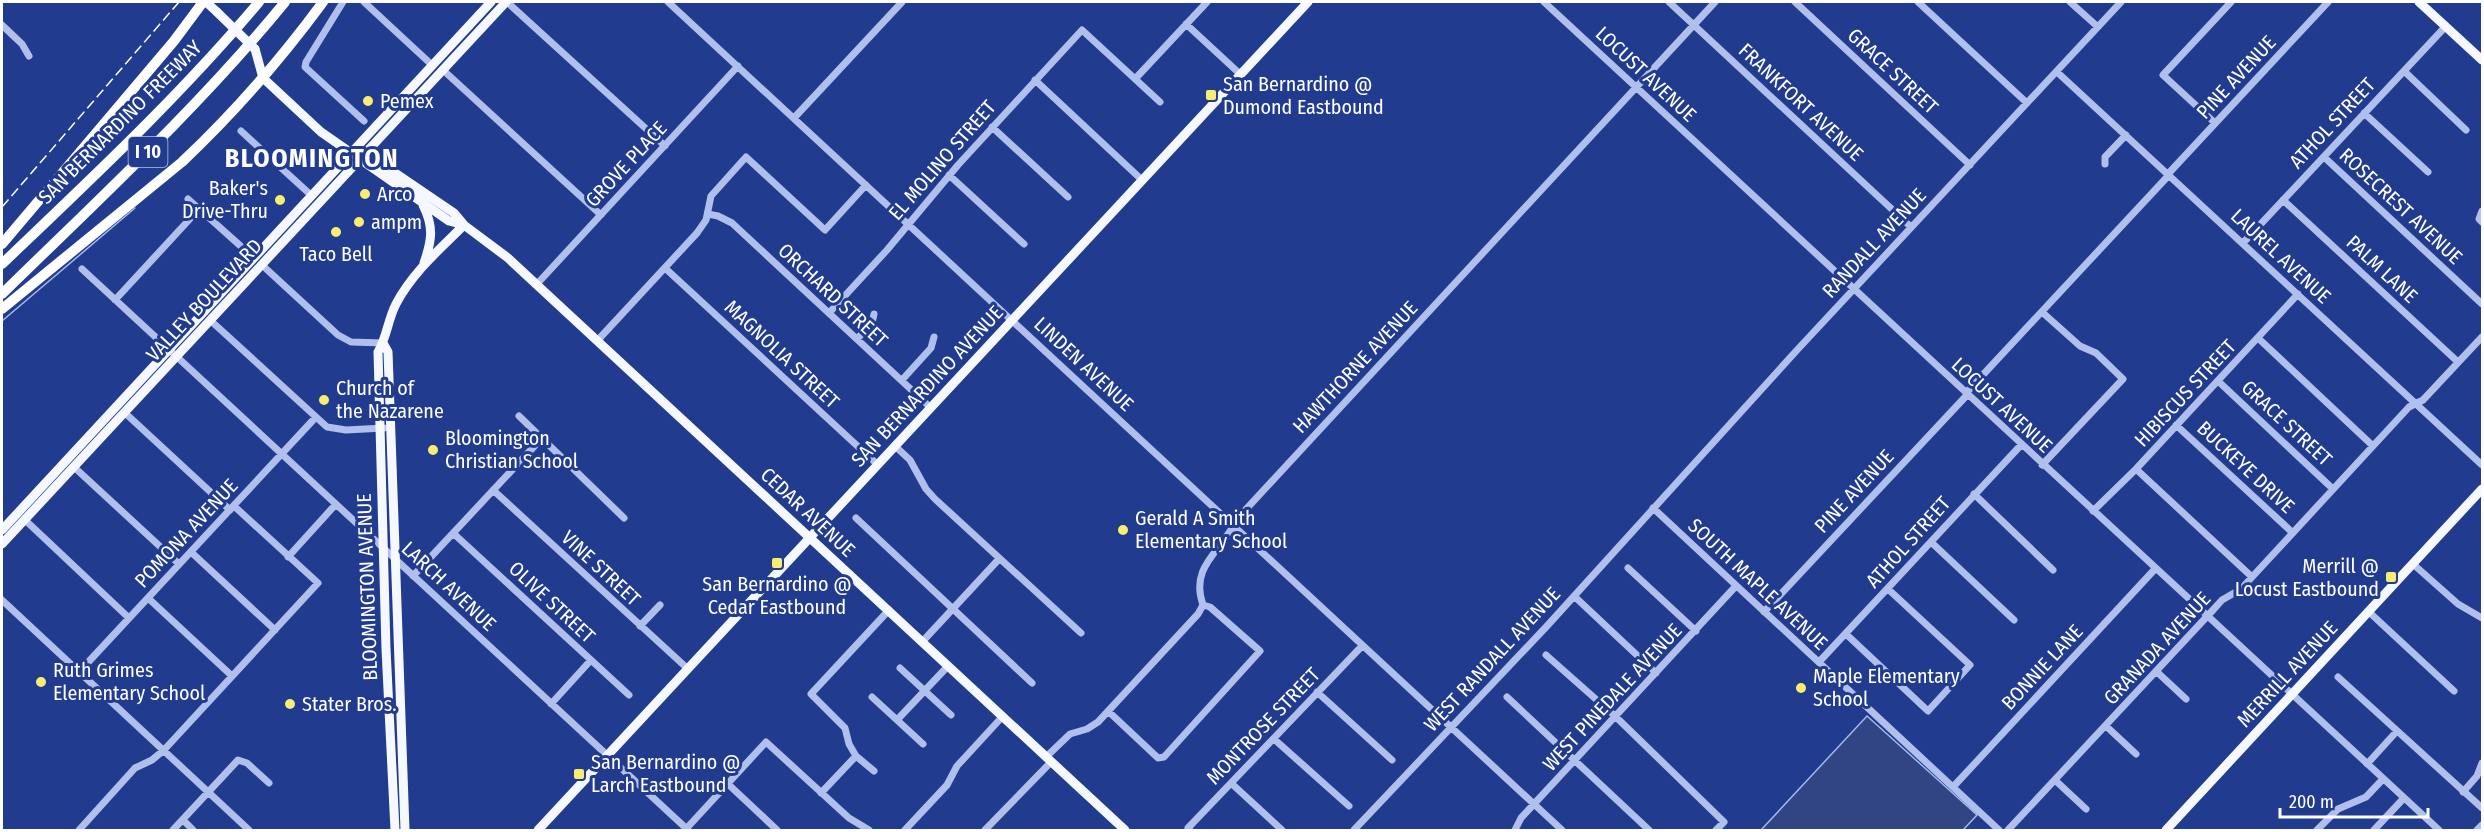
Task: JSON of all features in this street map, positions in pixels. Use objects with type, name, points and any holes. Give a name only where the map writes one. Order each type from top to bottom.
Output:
[{"type":"highway","points":[[2,244],[204,2]]},
{"type":"highway","name":"SAN BERNARDINO FREEWAY","points":[[2,264],[140,132],[212,58],[259,2]]},
{"type":"highway","name":"SAN BERNARDINO FREEWAY","points":[[2,294],[148,152],[219,79],[285,2]]},
{"type":"highway","points":[[2,309],[182,162],[263,78],[323,2]]},
{"type":"main road","points":[[204,2],[255,49],[263,78]]},
{"type":"main road","name":"VALLEY BOULEVARD","points":[[2,544],[124,412],[254,258],[491,2]]},
{"type":"main road","name":"VALLEY BOULEVARD","points":[[2,530],[172,354],[210,320],[506,2]]},
{"type":"main road","name":"SAN BERNARDINO AVENUE","points":[[538,831],[1308,2]]},
{"type":"main road","points":[[2419,2],[2482,60]]},
{"type":"main road","name":"CEDAR AVENUE","points":[[263,78],[321,132],[351,154],[449,221],[464,225]]},
{"type":"main road","name":"CEDAR AVENUE","points":[[360,160],[373,158],[454,213],[464,225],[508,258],[1125,831]]},
{"type":"main road","points":[[422,203],[429,217],[432,235],[432,242],[422,268]]},
{"type":"main road","name":"BLOOMINGTON AVENUE","points":[[405,826],[395,559],[378,352],[399,299],[422,268],[464,225]]},
{"type":"main road","name":"BLOOMINGTON AVENUE","points":[[385,428],[384,549],[395,831]]},
{"type":"main road","name":"MERRILL AVENUE","points":[[2166,831],[2482,489]]},
{"type":"main road","points":[[389,702],[400,702]]},
{"type":"main road","points":[[394,787],[398,800],[399,818],[405,826]]},
{"type":"street","points":[[343,2],[306,62],[306,68],[363,121]]},
{"type":"street","points":[[364,2],[432,65]]},
{"type":"street","points":[[506,2],[665,146]]},
{"type":"street","name":"LINDEN AVENUE","points":[[668,2],[1562,831]]},
{"type":"street","points":[[794,118],[902,2]]},
{"type":"street","points":[[1160,102],[1135,79],[1207,2]]},
{"type":"street","name":"LOCUST AVENUE","points":[[1544,2],[2439,831]]},
{"type":"street","name":"FRANKFORT AVENUE","points":[[1669,2],[1911,227]]},
{"type":"street","name":"HAWTHORNE AVENUE","points":[[1203,605],[1200,575],[1204,565],[1237,519],[1715,2]]},
{"type":"street","name":"GRACE STREET","points":[[1795,2],[1970,165]]},
{"type":"street","points":[[1918,2],[2027,103]]},
{"type":"street","points":[[2070,2],[2098,27]]},
{"type":"street","name":"RANDALL AVENUE","points":[[1653,508],[2121,2]]},
{"type":"street","points":[[2215,123],[2163,75],[2231,2]]},
{"type":"street","name":"PINE AVENUE","points":[[1764,612],[2328,2]]},
{"type":"street","points":[[1186,24],[1240,74]]},
{"type":"street","points":[[2,25],[22,44],[29,56]]},
{"type":"street","name":"ATHOL STREET","points":[[2243,243],[2446,26]]},
{"type":"street","name":"EL MOLINO STREET","points":[[829,313],[887,250],[992,127],[1082,30],[1135,79]]},
{"type":"street","name":"GROVE PLACE","points":[[537,284],[738,66]]},
{"type":"street","points":[[443,70],[601,215]]},
{"type":"street","points":[[2404,71],[2466,130]]},
{"type":"street","name":"LAUREL AVENUE","points":[[2057,72],[2482,465]]},
{"type":"street","points":[[1035,80],[1142,180]]},
{"type":"street","points":[[2364,114],[2428,172]]},
{"type":"street","points":[[992,127],[1068,197]]},
{"type":"street","points":[[241,131],[312,196]]},
{"type":"street","points":[[2105,164],[2105,157],[2126,135]]},
{"type":"street","points":[[597,341],[703,226],[716,189],[746,157],[825,230],[866,185]]},
{"type":"street","name":"ROSECREST AVENUE","points":[[2324,157],[2482,304]]},
{"type":"street","points":[[950,175],[1024,244]]},
{"type":"street","points":[[188,199],[254,258]]},
{"type":"street","name":"PALM LANE","points":[[2283,200],[2458,362]]},
{"type":"street","points":[[116,300],[199,209]]},
{"type":"street","points":[[2481,221],[2482,211]]},
{"type":"street","name":"ORCHARD STREET","points":[[708,214],[732,223],[931,408]]},
{"type":"street","points":[[262,265],[338,335],[351,342],[383,343]]},
{"type":"street","name":"LARCH AVENUE","points":[[82,268],[687,830]]},
{"type":"street","name":"MAGNOLIA STREET","points":[[665,268],[878,465]]},
{"type":"street","name":"HIBISCUS STREET","points":[[2093,511],[2136,469],[2298,294]]},
{"type":"street","points":[[2042,312],[2080,346],[2096,353],[2123,379],[2042,465]]},
{"type":"street","points":[[857,339],[872,323],[874,314]]},
{"type":"street","points":[[210,320],[327,427],[339,430],[385,428]]},
{"type":"street","name":"GRANADA AVENUE","points":[[2008,831],[2222,600],[2241,589],[2373,446],[2415,404],[2423,400],[2482,337]]},
{"type":"street","points":[[902,380],[931,348],[934,338]]},
{"type":"street","points":[[2258,338],[2373,446]]},
{"type":"street","name":"GRACE STREET","points":[[2218,381],[2333,489]]},
{"type":"street","points":[[79,831],[135,768],[152,760],[164,750],[318,583],[124,412]]},
{"type":"street","points":[[519,416],[624,518]]},
{"type":"street","name":"POMONA AVENUE","points":[[80,671],[315,418]]},
{"type":"street","name":"BUCKEYE DRIVE","points":[[2176,425],[2293,533]]},
{"type":"street","points":[[413,576],[542,438]]},
{"type":"street","name":"ATHOL STREET","points":[[1819,662],[2021,445]]},
{"type":"street","points":[[896,446],[910,460],[926,489],[935,499],[1081,633]]},
{"type":"street","points":[[74,466],[179,564]]},
{"type":"street","points":[[2136,469],[2252,577]]},
{"type":"street","name":"VINE STREET","points":[[493,490],[687,669]]},
{"type":"street","points":[[1974,494],[2053,570]]},
{"type":"street","points":[[288,557],[336,504]]},
{"type":"street","name":"SOUTH MAPLE AVENUE","points":[[1653,508],[1735,587],[2000,831]]},
{"type":"street","name":"WEST RANDALL AVENUE","points":[[1354,831],[1574,596],[1653,508]]},
{"type":"street","points":[[856,518],[1032,683]]},
{"type":"street","points":[[24,519],[129,618]]},
{"type":"street","name":"OLIVE STREET","points":[[453,533],[629,695]]},
{"type":"street","points":[[1931,542],[2014,620]]},
{"type":"street","points":[[191,552],[275,630]]},
{"type":"street","points":[[921,642],[999,559]]},
{"type":"street","points":[[2414,564],[2458,604],[2482,618]]},
{"type":"street","points":[[1628,568],[1696,631]]},
{"type":"street","name":"BONNIE LANE","points":[[1953,787],[2155,569]]},
{"type":"street","name":"WEST PINEDALE AVENUE","points":[[1515,831],[1521,818],[1735,587]]},
{"type":"street","points":[[1846,634],[1928,711],[1970,665],[1888,589]]},
{"type":"street","points":[[1574,596],[1656,673]]},
{"type":"street","points":[[148,598],[232,676]]},
{"type":"street","points":[[2,600],[249,831]]},
{"type":"street","points":[[640,626],[660,605]]},
{"type":"street","points":[[985,831],[1048,759],[1061,740],[1094,725],[1198,614],[1203,605],[1210,607],[1260,651],[1164,757],[1158,758],[1108,711]]},
{"type":"street","points":[[874,771],[856,756],[849,744],[845,728],[811,694],[889,610]]},
{"type":"street","points":[[2369,612],[2454,691]]},
{"type":"street","name":"MONTROSE STREET","points":[[1189,829],[1362,646]]},
{"type":"street","points":[[1546,655],[1616,717],[1724,822],[1716,831]]},
{"type":"street","points":[[551,704],[591,660]]},
{"type":"street","points":[[897,720],[948,666]]},
{"type":"street","points":[[900,668],[951,715]]},
{"type":"street","points":[[2156,671],[2186,699]]},
{"type":"street","points":[[2338,677],[2482,808]]},
{"type":"street","points":[[1317,692],[1392,760]]},
{"type":"street","points":[[872,697],[922,744]]},
{"type":"street","points":[[1507,697],[1649,831]]},
{"type":"street","points":[[905,831],[947,785],[957,766],[1003,717]]},
{"type":"street","points":[[2106,726],[2136,754]]},
{"type":"street","points":[[2367,764],[2397,731]]},
{"type":"street","points":[[1274,739],[1349,806]]},
{"type":"street","points":[[687,830],[766,742],[849,818],[869,831]]},
{"type":"street","points":[[821,793],[856,756]]},
{"type":"street","points":[[173,831],[238,760],[247,763],[269,783]]},
{"type":"street","points":[[2463,792],[2477,776],[2482,763]]},
{"type":"street","points":[[2318,831],[2338,809],[2366,797],[2383,779]]},
{"type":"street","points":[[2056,781],[2086,809]]},
{"type":"street","points":[[1231,783],[1282,831]]},
{"type":"street","points":[[728,784],[777,831]]},
{"type":"street","points":[[2374,831],[2404,798]]},
{"type":"street","points":[[183,820],[193,831]]},
{"type":"street","points":[[2477,831],[2482,825]]},
{"type":"water","points":[[1867,716],[1977,815],[1963,830],[1761,830]]},
{"type":"waterway","points":[[2,321],[135,208]]},
{"type":"railway","points":[[2,207],[179,2]]},
{"type":"place","name":"San Bernardino @ Dumond Eastbound","points":[[1211,95]]},
{"type":"place","name":"Pemex","points":[[368,101]]},
{"type":"place","name":"Arco","points":[[365,194]]},
{"type":"place","name":"Baker's Drive-Thru","points":[[280,200]]},
{"type":"place","name":"ampm","points":[[359,222]]},
{"type":"place","name":"Taco Bell","points":[[336,232]]},
{"type":"place","name":"Church of the Nazarene","points":[[324,400]]},
{"type":"place","name":"Bloomington Christian School","points":[[433,450]]},
{"type":"place","name":"Gerald A Smith Elementary School","points":[[1123,530]]},
{"type":"place","name":"San Bernardino @ Cedar Eastbound","points":[[777,563]]},
{"type":"place","name":"Merrill @ Locust Eastbound","points":[[2391,577]]},
{"type":"place","name":"Ruth Grimes Elementary School","points":[[41,682]]},
{"type":"place","name":"Maple Elementary School","points":[[1801,688]]},
{"type":"place","name":"Stater Bros.","points":[[290,704]]},
{"type":"place","name":"San Bernardino @ Larch Eastbound","points":[[579,774]]},
{"type":"district","name":"BLOOMINGTON","points":[[312,158]]}]
